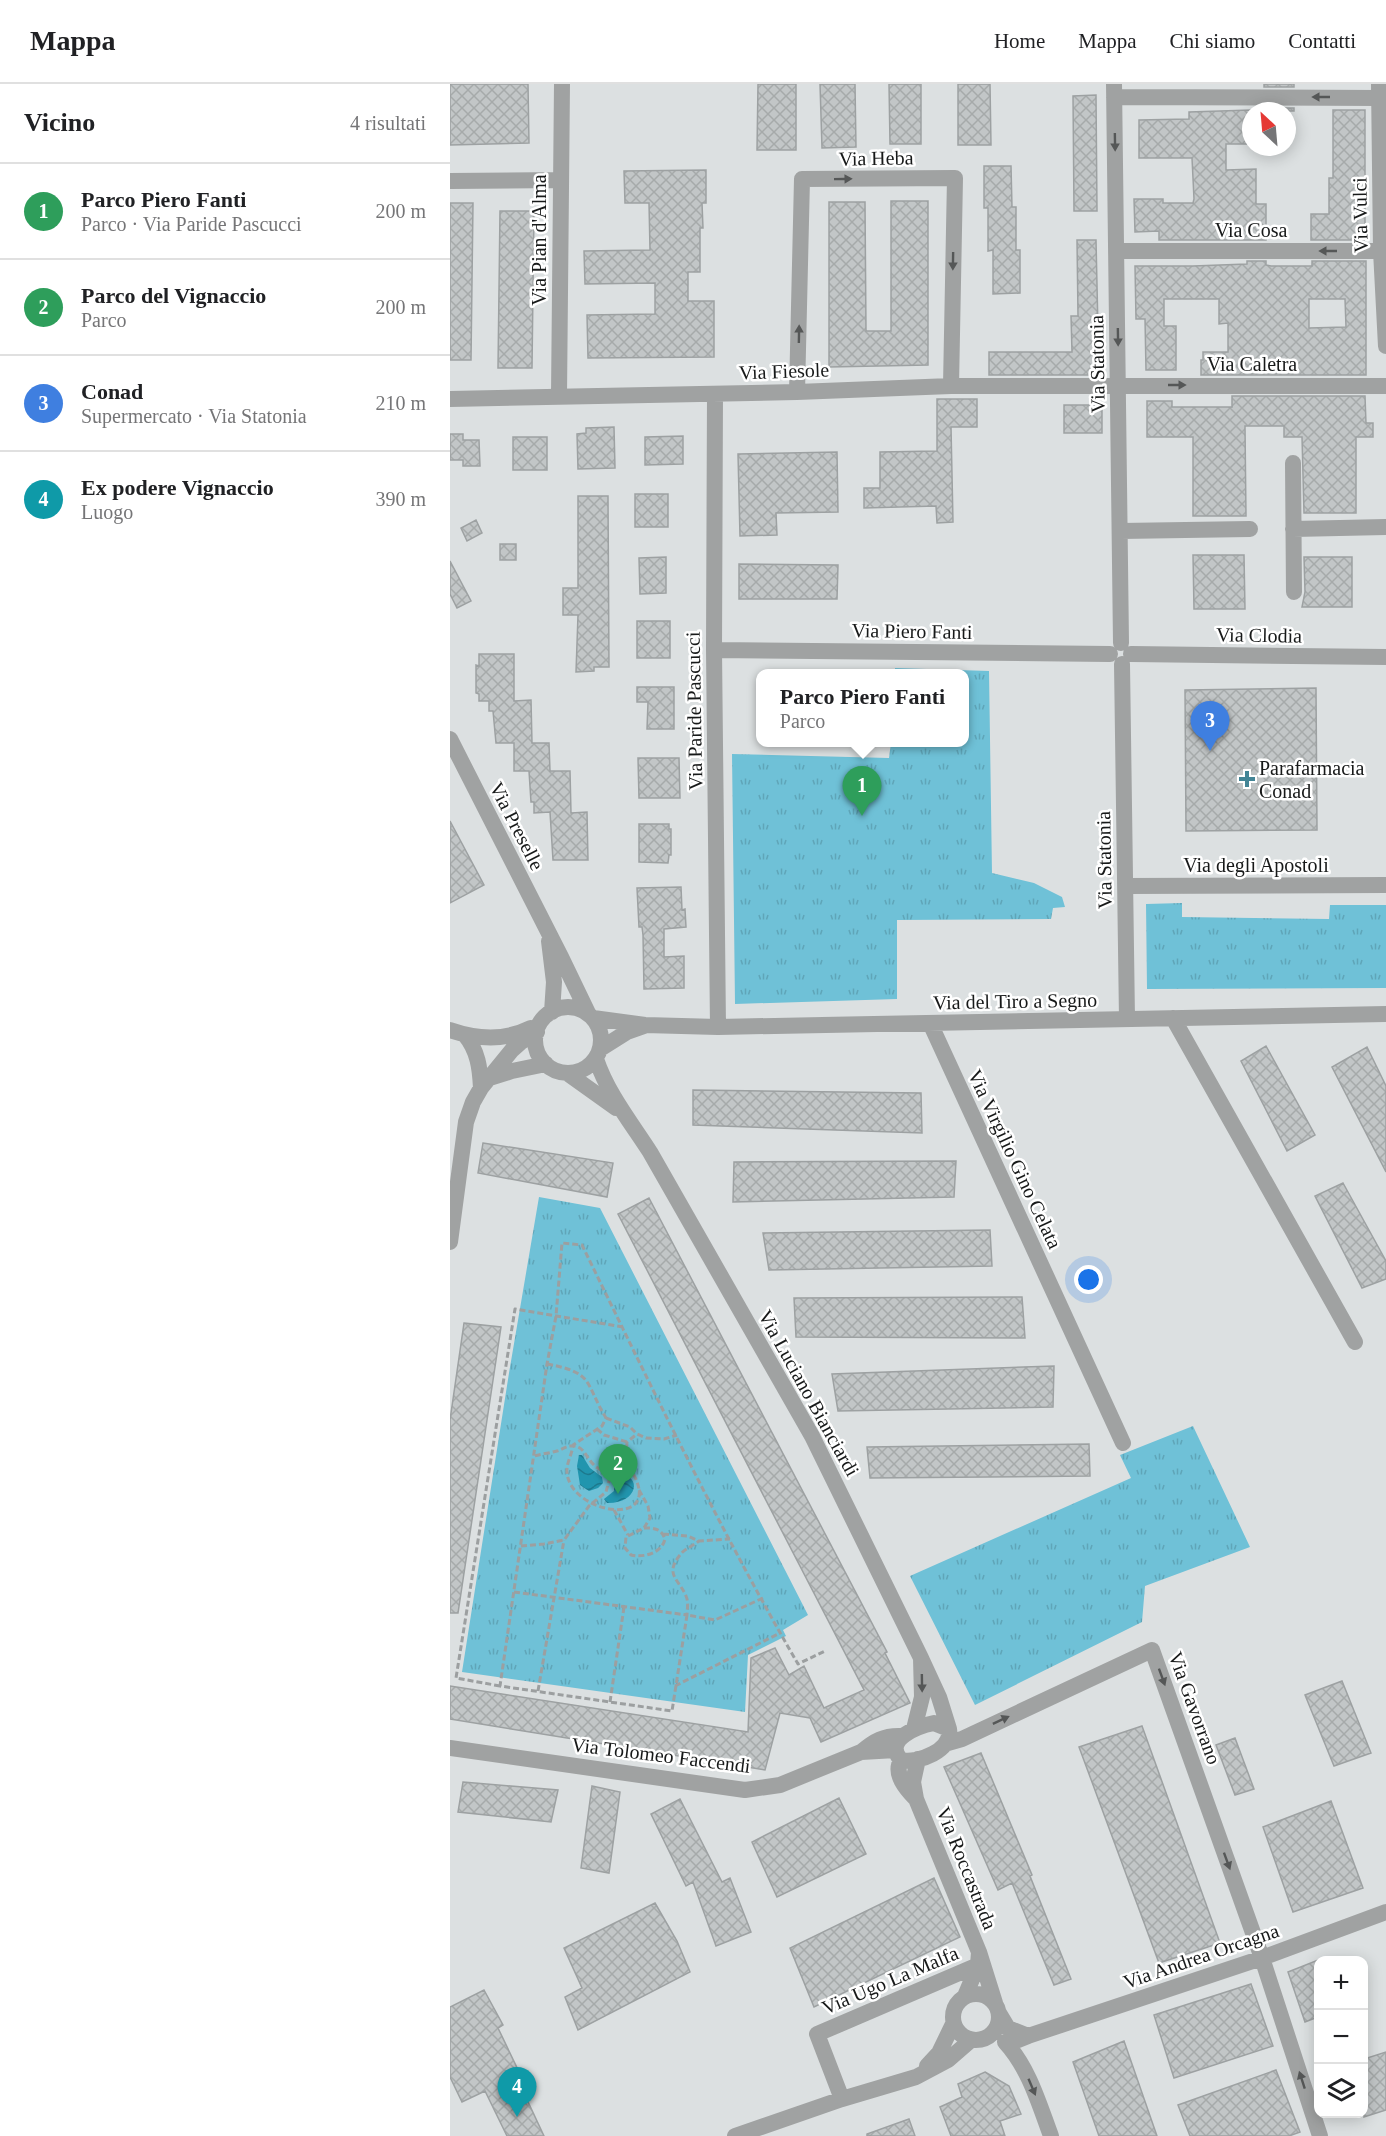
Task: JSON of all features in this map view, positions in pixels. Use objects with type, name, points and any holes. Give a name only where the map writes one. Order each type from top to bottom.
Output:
[{"type":"street","name":"Via Pian d'Alma","points":[[559,396],[562,84]]},
{"type":"street","points":[[1114,90],[1379,91]]},
{"type":"street","name":"Via Statonia","points":[[1114,90],[1127,1019]]},
{"type":"street","name":"Via Vulci","points":[[1379,91],[1386,346]]},
{"type":"street","name":"Via Heba","points":[[797,392],[802,179],[955,178],[951,386]]},
{"type":"street","points":[[450,181],[561,180]]},
{"type":"street","name":"Via Cosa","points":[[1117,252],[1383,251]]},
{"type":"street","name":"Via Fiesole","points":[[450,399],[797,392],[951,386],[1119,385]]},
{"type":"street","name":"Via Caletra","points":[[1119,385],[1386,386]]},
{"type":"street","name":"Via Paride Pascucci","points":[[715,394],[714,650],[718,1027]]},
{"type":"street","points":[[1293,463],[1294,592]]},
{"type":"street","points":[[1293,529],[1386,527]]},
{"type":"street","points":[[1121,531],[1250,529]]},
{"type":"street","name":"Via Piero Fanti","points":[[714,650],[1121,654]]},
{"type":"street","name":"Via Clodia","points":[[1121,654],[1386,657]]},
{"type":"street","name":"Via Preselle","points":[[450,739],[590,1016]]},
{"type":"street","name":"Via degli Apostoli","points":[[1126,886],[1386,885]]},
{"type":"street","name":"Via Preselle","points":[[543,1023],[554,982],[548,931]]},
{"type":"street","points":[[457,1033],[488,1037],[510,1036],[543,1023],[570,1007],[590,1016],[599,1027],[602,1038],[598,1054],[588,1067],[567,1074]]},
{"type":"street","name":"Via del Tiro a Segno","points":[[590,1016],[645,1025],[718,1027],[1386,1014]]},
{"type":"street","points":[[1173,1018],[1355,1342]]},
{"type":"street","points":[[543,1023],[537,1049],[546,1064],[552,1069],[567,1074],[608,1101],[623,1115]]},
{"type":"street","points":[[450,1242],[466,1122],[485,1083],[521,1042],[543,1023]]},
{"type":"street","name":"Via Virgilio Gino Celata","points":[[930,1023],[1123,1443]]},
{"type":"street","name":"Via del Tiro a Segno","points":[[598,1054],[627,1032],[645,1025]]},
{"type":"street","points":[[457,1033],[476,1051],[485,1083]]},
{"type":"street","points":[[598,1054],[607,1086],[623,1115]]},
{"type":"street","points":[[485,1083],[512,1071],[546,1064]]},
{"type":"street","name":"Via Luciano Bianciardi","points":[[623,1115],[650,1152],[812,1436],[939,1697],[949,1736]]},
{"type":"street","name":"Via Gavorrano","points":[[949,1736],[962,1739],[1152,1650],[1262,1958]]},
{"type":"street","name":"Via Luciano Bianciardi","points":[[903,1744],[922,1697],[921,1658]]},
{"type":"street","points":[[934,1723],[949,1736],[933,1753],[918,1759],[903,1744],[934,1723]]},
{"type":"street","name":"Via Tolomeo Faccendi","points":[[450,1748],[745,1790],[780,1785],[861,1752],[874,1741],[888,1735],[903,1744]]},
{"type":"street","name":"Via Roccastrada","points":[[903,1744],[897,1766],[898,1774],[916,1799]]},
{"type":"street","name":"Via Roccastrada","points":[[918,1759],[913,1782],[916,1799],[997,2008]]},
{"type":"street","name":"Via Andrea Orcagna","points":[[978,2039],[1016,2041],[1262,1958],[1386,1912]]},
{"type":"street","points":[[1262,1958],[1320,2136]]},
{"type":"street","points":[[978,1959],[965,1996],[955,2005],[952,2017],[960,2034],[978,2039]]},
{"type":"street","name":"Via Ugo La Malfa","points":[[842,2099],[818,2034],[978,1959]]},
{"type":"street","points":[[965,1996],[978,1993],[985,1995],[997,2008],[1008,2028],[1028,2036]]},
{"type":"street","points":[[735,2136],[842,2099],[916,2077],[948,2060],[996,2029],[997,2008]]},
{"type":"street","points":[[916,2077],[939,2054],[954,2024]]},
{"type":"street","points":[[1005,2042],[1018,2057],[1051,2136]]},
{"type":"path","points":[[501,1686],[556,1316],[562,1243],[582,1245],[730,1539],[798,1664],[825,1650]]},
{"type":"path","points":[[623,1328],[514,1309],[456,1678],[672,1711],[688,1604],[686,1596],[672,1575],[672,1570],[680,1553],[699,1541]]},
{"type":"path","points":[[547,1365],[571,1370],[583,1377],[592,1389],[606,1418],[630,1427],[637,1434],[646,1438],[664,1439],[677,1436]]},
{"type":"path","points":[[534,1456],[559,1451],[573,1445],[602,1426],[606,1418]]},
{"type":"path","points":[[597,1429],[604,1435],[627,1442]]},
{"type":"path","points":[[627,1442],[637,1434]]},
{"type":"path","points":[[607,1472],[627,1460],[627,1442]]},
{"type":"path","points":[[538,1691],[564,1540],[591,1504],[606,1492],[610,1477],[607,1472],[596,1468],[583,1450],[573,1445]]},
{"type":"path","points":[[573,1445],[567,1468],[568,1478],[580,1495],[591,1504],[621,1511],[632,1506],[637,1500],[639,1490]]},
{"type":"path","points":[[622,1465],[633,1474],[648,1506],[650,1518],[644,1528]]},
{"type":"path","points":[[614,1510],[629,1535]]},
{"type":"path","points":[[663,1534],[665,1539],[660,1549],[642,1556],[627,1552],[624,1542],[629,1535],[644,1528],[655,1528],[663,1534],[688,1536],[699,1541],[730,1539]]},
{"type":"path","points":[[521,1546],[564,1540]]},
{"type":"path","points":[[514,1593],[715,1620],[763,1598]]},
{"type":"path","points":[[610,1702],[624,1607]]},
{"type":"path","points":[[675,1686],[780,1633]]},
{"type":"green space","points":[[969,670],[989,671],[992,873],[1034,883],[1062,897],[1065,907],[1053,908],[1051,919],[897,920],[897,999],[735,1004],[732,754],[889,758],[890,747],[969,747]]},
{"type":"green space","points":[[1182,903],[1182,917],[1329,919],[1330,905],[1386,905],[1386,988],[1147,989],[1146,904]]},
{"type":"green space","points":[[539,1197],[600,1208],[808,1615],[783,1630],[786,1636],[748,1655],[745,1712],[462,1672]]},
{"type":"green space","points":[[1193,1426],[1250,1547],[1145,1586],[1142,1622],[975,1705],[910,1576],[1131,1478],[1120,1455]]},
{"type":"water","points":[[579,1455],[582,1455],[590,1468],[602,1477],[603,1483],[598,1488],[589,1491],[580,1485],[577,1466]]},
{"type":"water","points":[[618,1473],[631,1479],[634,1490],[625,1499],[607,1503],[604,1499],[614,1491],[615,1475]]},
{"type":"building","points":[[450,84],[528,84],[529,143],[450,145]]},
{"type":"building","points":[[758,84],[796,84],[796,150],[757,150]]},
{"type":"building","points":[[820,84],[855,84],[856,147],[822,148]]},
{"type":"building","points":[[889,84],[921,84],[921,144],[890,144]]},
{"type":"building","points":[[958,84],[990,84],[991,145],[958,145]]},
{"type":"building","points":[[1264,84],[1294,84],[1294,87],[1264,87]]},
{"type":"building","points":[[1096,95],[1097,211],[1074,211],[1073,96]]},
{"type":"building","points":[[1242,110],[1242,144],[1226,144],[1226,170],[1256,169],[1256,204],[1266,204],[1266,240],[1159,240],[1159,231],[1135,232],[1134,199],[1163,199],[1163,203],[1193,203],[1194,199],[1192,158],[1139,158],[1139,120],[1189,119],[1189,112]]},
{"type":"building","points":[[1333,110],[1365,110],[1365,240],[1311,240],[1311,214],[1329,214],[1329,178],[1333,178]]},
{"type":"building","points":[[984,166],[1011,166],[1012,207],[1016,207],[1016,250],[1020,250],[1020,293],[993,294],[993,250],[988,251],[988,208],[984,208]]},
{"type":"building","points":[[706,170],[706,203],[702,203],[703,228],[700,228],[700,272],[688,272],[688,301],[714,301],[714,357],[588,358],[587,315],[655,314],[655,283],[585,284],[584,251],[650,250],[649,203],[625,203],[624,171]]},
{"type":"building","points":[[891,201],[928,201],[928,365],[829,367],[829,202],[865,202],[866,331],[891,331]]},
{"type":"building","points":[[450,203],[473,203],[471,360],[450,360]]},
{"type":"building","points":[[500,211],[534,211],[532,368],[498,368]]},
{"type":"building","points":[[1077,240],[1096,240],[1099,375],[989,375],[989,352],[1072,352],[1071,316],[1078,316]]},
{"type":"building","points":[[1247,261],[1266,261],[1266,265],[1271,266],[1312,266],[1312,261],[1366,261],[1366,375],[1201,375],[1203,352],[1228,352],[1228,323],[1219,324],[1219,299],[1164,299],[1164,326],[1176,326],[1176,370],[1146,370],[1145,319],[1136,319],[1135,266],[1247,264]],"holes":[[[1309,299],[1345,299],[1346,327],[1309,328]]]},
{"type":"building","points":[[1232,396],[1365,396],[1366,423],[1373,423],[1373,437],[1356,437],[1356,513],[1304,513],[1302,437],[1284,437],[1284,426],[1245,426],[1246,516],[1193,516],[1193,437],[1147,437],[1147,401],[1172,401],[1172,407],[1232,407]]},
{"type":"building","points":[[937,399],[977,399],[977,427],[951,427],[953,522],[937,523],[936,506],[864,508],[864,488],[880,488],[880,452],[937,451]]},
{"type":"building","points":[[1064,405],[1102,405],[1102,433],[1064,433]]},
{"type":"building","points":[[614,427],[615,468],[578,469],[577,434],[586,433],[586,428]]},
{"type":"building","points":[[450,434],[463,434],[463,440],[479,440],[480,466],[463,466],[463,460],[450,460]]},
{"type":"building","points":[[683,436],[683,464],[645,465],[645,437]]},
{"type":"building","points":[[513,437],[547,437],[547,470],[513,470]]},
{"type":"building","points":[[837,452],[838,512],[776,513],[777,535],[740,536],[738,454]]},
{"type":"building","points":[[635,494],[668,494],[668,527],[635,527]]},
{"type":"building","points":[[578,496],[608,496],[609,667],[594,667],[594,671],[576,672],[578,615],[563,615],[563,588],[578,588]]},
{"type":"building","points":[[476,520],[482,533],[467,541],[461,528]]},
{"type":"building","points":[[500,544],[516,544],[516,560],[500,560]]},
{"type":"building","points":[[1193,555],[1244,555],[1245,609],[1194,609]]},
{"type":"building","points":[[666,557],[666,593],[640,594],[639,558]]},
{"type":"building","points":[[1304,557],[1352,557],[1352,607],[1302,607],[1305,592]]},
{"type":"building","points":[[450,561],[471,601],[457,608],[450,594]]},
{"type":"building","points":[[739,564],[838,565],[837,599],[739,599]]},
{"type":"building","points":[[637,621],[670,621],[670,658],[637,658]]},
{"type":"building","points":[[479,654],[514,654],[514,701],[531,700],[532,743],[549,743],[550,771],[570,771],[571,813],[587,812],[588,860],[553,860],[550,812],[534,813],[529,771],[514,771],[514,743],[496,743],[493,711],[489,711],[489,701],[479,701],[479,694],[476,693],[476,665],[479,666]]},
{"type":"building","points":[[637,687],[674,687],[674,729],[647,729],[648,702],[637,702]]},
{"type":"building","points":[[1316,688],[1317,830],[1186,831],[1185,690]]},
{"type":"building","points":[[638,758],[679,758],[680,798],[639,798]]},
{"type":"building","points":[[450,821],[484,885],[450,903]]},
{"type":"building","points":[[639,824],[669,824],[671,855],[669,855],[668,863],[639,862]]},
{"type":"building","points":[[681,887],[682,910],[685,909],[686,927],[664,929],[664,957],[684,956],[684,988],[644,989],[643,935],[642,927],[639,927],[637,888]]},
{"type":"building","points":[[1266,1046],[1315,1135],[1287,1151],[1241,1061]]},
{"type":"building","points":[[1367,1047],[1386,1086],[1386,1172],[1332,1067]]},
{"type":"building","points":[[693,1090],[921,1093],[922,1133],[693,1125]]},
{"type":"building","points":[[483,1143],[613,1163],[607,1197],[478,1173]]},
{"type":"building","points":[[956,1161],[954,1197],[733,1202],[734,1162]]},
{"type":"building","points":[[1343,1183],[1386,1261],[1386,1279],[1362,1288],[1315,1196]]},
{"type":"building","points":[[649,1198],[887,1652],[885,1653],[910,1703],[821,1742],[810,1718],[780,1713],[765,1770],[450,1719],[450,1686],[748,1732],[751,1658],[775,1648],[789,1675],[804,1666],[824,1708],[864,1690],[618,1214]]},
{"type":"building","points":[[990,1230],[992,1266],[769,1270],[763,1233]]},
{"type":"building","points":[[1022,1297],[1025,1338],[796,1337],[794,1298]]},
{"type":"building","points":[[464,1323],[501,1327],[458,1613],[450,1613],[450,1420]]},
{"type":"building","points":[[1054,1366],[1053,1407],[838,1411],[832,1374]]},
{"type":"building","points":[[1089,1444],[1090,1476],[870,1478],[867,1447]]},
{"type":"building","points":[[1342,1681],[1371,1753],[1334,1766],[1305,1695]]},
{"type":"building","points":[[1142,1726],[1220,1943],[1159,1963],[1079,1747]]},
{"type":"building","points":[[1235,1738],[1254,1789],[1235,1795],[1216,1745]]},
{"type":"building","points":[[981,1753],[1032,1875],[1030,1876],[1071,1979],[1054,1985],[1012,1883],[998,1890],[944,1767]]},
{"type":"building","points":[[463,1782],[558,1790],[551,1822],[458,1812]]},
{"type":"building","points":[[592,1786],[620,1792],[609,1873],[581,1868]]},
{"type":"building","points":[[839,1798],[866,1854],[777,1897],[752,1842]]},
{"type":"building","points":[[680,1799],[722,1882],[730,1878],[751,1932],[716,1946],[693,1882],[686,1886],[651,1814]]},
{"type":"building","points":[[1331,1801],[1363,1888],[1293,1912],[1263,1827]]},
{"type":"building","points":[[934,1878],[960,1937],[814,2007],[790,1948]]},
{"type":"building","points":[[655,1903],[677,1941],[690,1972],[578,2030],[565,1997],[582,1988],[564,1948]]},
{"type":"building","points":[[1314,1962],[1314,2019],[1305,2022],[1288,1972]]},
{"type":"building","points":[[1251,1984],[1273,2046],[1174,2078],[1154,2015]]},
{"type":"building","points":[[484,1990],[503,2025],[498,2028],[520,2074],[516,2076],[544,2136],[507,2136],[485,2091],[462,2102],[450,2077],[450,2007]]},
{"type":"building","points":[[1124,2041],[1157,2136],[1099,2136],[1073,2062]]},
{"type":"building","points":[[1386,2052],[1386,2110],[1368,2116],[1368,2064],[1368,2058]]},
{"type":"building","points":[[1276,2070],[1300,2132],[1289,2136],[1190,2136],[1178,2105]]},
{"type":"building","points":[[985,2072],[1009,2086],[1021,2114],[1000,2121],[1005,2136],[951,2136],[940,2107],[962,2097],[958,2084]]},
{"type":"building","points":[[909,2119],[915,2136],[867,2136],[867,2134]]},
{"type":"place","name":"Conad","points":[[1210,751]]},
{"type":"place","name":"Parafarmacia Conad","points":[[1247,779]]},
{"type":"place","name":"Parco Piero Fanti","points":[[862,816]]},
{"type":"place","name":"Parco del Vignaccio","points":[[618,1494]]},
{"type":"place","name":"Ex podere Vignaccio","points":[[517,2117]]}]
